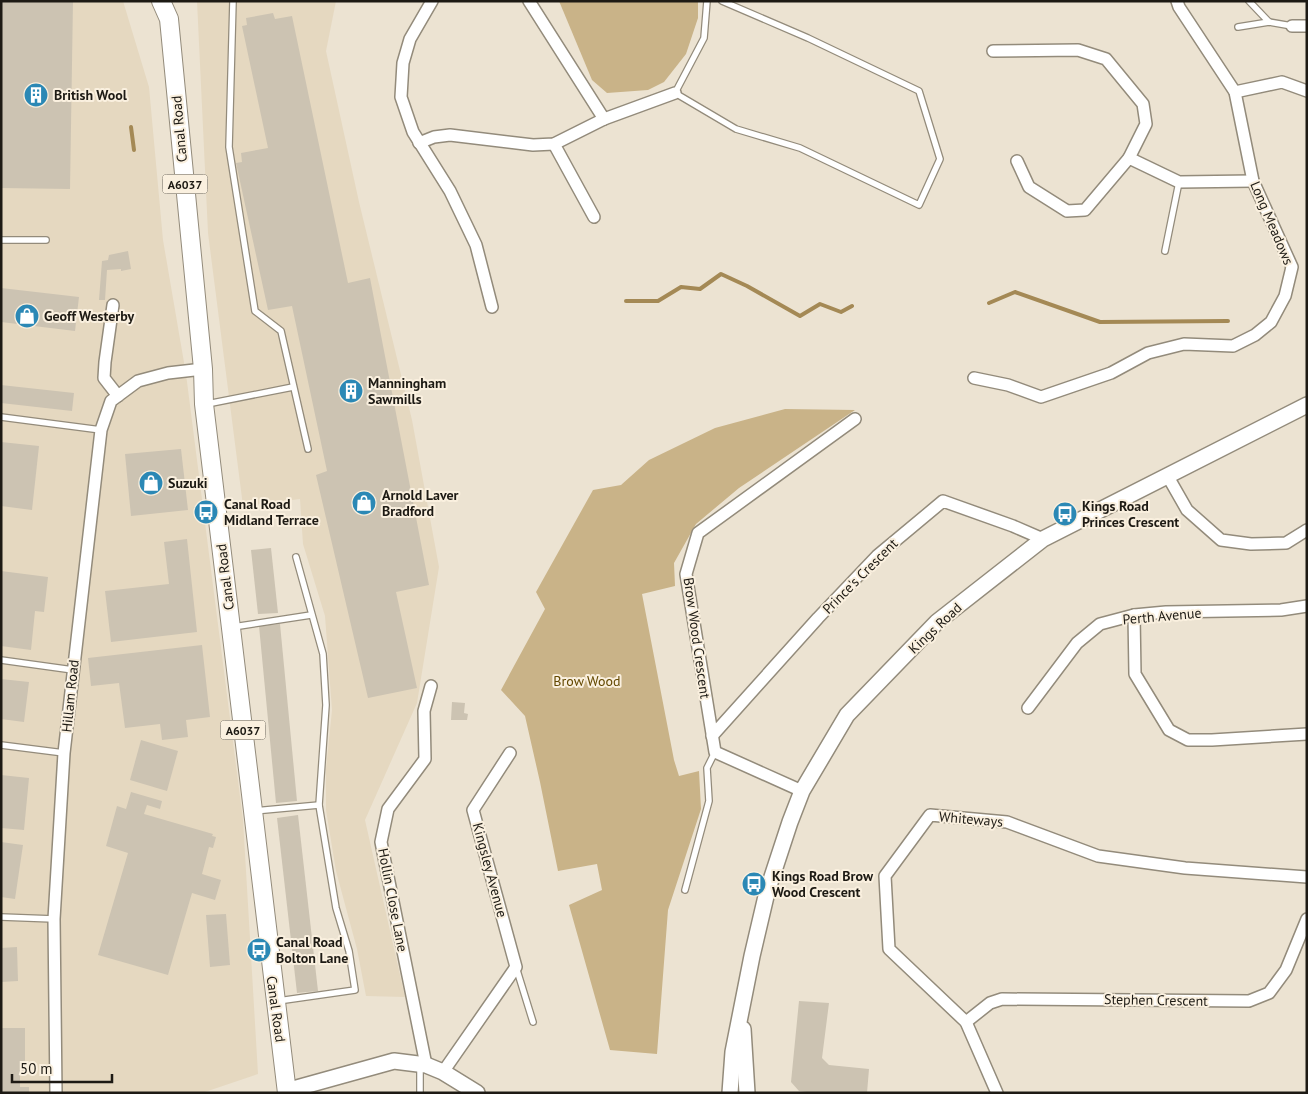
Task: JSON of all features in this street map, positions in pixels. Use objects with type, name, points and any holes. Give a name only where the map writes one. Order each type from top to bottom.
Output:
[{"type":"main road","name":"Canal Road","points":[[161,1],[169,19],[203,369],[204,404],[285,1092]]},
{"type":"street","points":[[432,1],[410,39],[403,63],[401,97],[413,132],[450,191],[476,245],[492,307]]},
{"type":"street","points":[[529,1],[604,118]]},
{"type":"street","name":"Long Meadows","points":[[974,378],[1008,385],[1041,397],[1111,372],[1148,353],[1184,344],[1233,346],[1256,335],[1271,322],[1276,313],[1285,296],[1292,267],[1253,181],[1235,92],[1179,7],[1177,1]]},
{"type":"street","points":[[1292,26],[1307,26]]},
{"type":"street","points":[[993,51],[1078,50],[1106,59],[1143,104],[1146,124],[1129,158],[1085,210],[1067,210],[1030,188],[1017,161]]},
{"type":"street","points":[[1235,92],[1282,82],[1307,91]]},
{"type":"street","points":[[419,142],[434,137],[450,135],[533,145],[554,144],[604,118],[675,93]]},
{"type":"street","points":[[554,144],[594,217]]},
{"type":"street","points":[[1129,158],[1179,182],[1253,181]]},
{"type":"street","points":[[113,305],[104,378],[118,396]]},
{"type":"street","name":"Hillam Road","points":[[56,1093],[54,920],[64,753],[101,430],[111,401],[138,381],[168,373],[203,369]]},
{"type":"street","name":"Kings Road","points":[[730,1093],[733,1052],[767,892],[802,791],[847,715],[937,622],[1043,539],[1307,405]]},
{"type":"street","name":"Brow Wood Crescent","points":[[715,752],[686,574],[698,533],[855,419]]},
{"type":"street","points":[[1167,475],[1187,510],[1222,540],[1251,544],[1286,543],[1307,530]]},
{"type":"street","name":"Prince's Crescent","points":[[712,736],[818,618],[877,556],[943,501],[1043,539]]},
{"type":"street","name":"Perth Avenue","points":[[1028,708],[1076,642],[1100,624],[1134,615],[1166,612],[1281,610],[1307,606]]},
{"type":"street","points":[[1134,615],[1135,674],[1168,730],[1188,740],[1307,734]]},
{"type":"street","name":"Hollin Close Lane","points":[[423,1064],[381,842],[388,809],[424,759],[424,712],[431,686]]},
{"type":"street","points":[[715,752],[802,791]]},
{"type":"street","name":"Kingsley Avenue","points":[[510,753],[473,810],[516,968]]},
{"type":"street","name":"Whiteways","points":[[997,1093],[966,1022],[889,950],[885,876],[930,815],[1007,822],[1098,856],[1185,868],[1307,877]]},
{"type":"street","name":"Stephen Crescent","points":[[966,1022],[990,1003],[1002,998],[1249,1001],[1269,992],[1286,970],[1307,919]]},
{"type":"street","points":[[443,1072],[516,968]]},
{"type":"street","name":"Kings Road","points":[[743,1007],[747,1093]]},
{"type":"street","points":[[285,1092],[394,1061],[423,1064],[443,1072],[477,1093]]},
{"type":"lane","points":[[233,1],[229,147],[255,312],[280,330],[308,448]]},
{"type":"lane","points":[[707,1],[704,38],[675,93],[736,129],[800,148],[919,205],[940,160],[920,92],[808,38],[722,1]]},
{"type":"lane","points":[[1250,1],[1269,22]]},
{"type":"lane","points":[[1238,27],[1269,22],[1292,26]]},
{"type":"lane","points":[[1165,251],[1179,182]]},
{"type":"lane","points":[[1,240],[46,240]]},
{"type":"lane","points":[[204,404],[293,387]]},
{"type":"lane","points":[[1,417],[101,430]]},
{"type":"lane","points":[[275,1002],[355,990],[349,951],[334,898],[319,805],[326,705],[323,654],[296,558]]},
{"type":"lane","points":[[231,628],[311,615]]},
{"type":"lane","points":[[1,660],[72,670]]},
{"type":"lane","points":[[1,745],[64,753]]},
{"type":"lane","points":[[684,890],[709,801],[707,768],[715,752]]},
{"type":"lane","points":[[252,811],[319,805]]},
{"type":"lane","points":[[1,917],[54,920]]},
{"type":"lane","name":"Kingsley Avenue","points":[[516,968],[533,1022]]},
{"type":"lane","points":[[420,1093],[423,1064]]},
{"type":"shaded area","points":[[1,1],[123,1],[149,87],[163,240],[186,374],[243,820],[258,1074],[202,1093],[1,1093]]},
{"type":"shaded area","name":"Arnold Laver Bradford","points":[[197,1],[336,1],[326,51],[359,202],[412,420],[439,567],[417,703],[365,820],[405,997],[366,996],[357,949],[336,871],[326,810],[326,769],[332,710],[325,616],[303,544],[300,499],[243,506],[208,233]]},
{"type":"green space","points":[[559,1],[698,1],[698,18],[686,54],[664,82],[648,90],[607,93],[592,80]]},
{"type":"green space","name":"Brow Wood","points":[[785,409],[855,410],[739,488],[696,524],[674,563],[675,586],[642,594],[674,760],[679,776],[699,771],[701,809],[668,910],[657,1054],[610,1050],[569,905],[602,890],[597,864],[558,871],[525,716],[501,690],[545,609],[536,592],[593,490],[621,485],[649,460],[715,428]]},
{"type":"building","name":"British Wool","points":[[1,1],[73,1],[70,189],[1,188]]},
{"type":"building","name":"Manningham Sawmills","points":[[273,13],[275,19],[292,16],[348,283],[370,278],[429,585],[396,592],[417,688],[368,698],[316,475],[327,471],[292,306],[268,310],[236,163],[242,162],[241,153],[268,148],[242,26],[247,25],[246,18]]},
{"type":"building","points":[[128,251],[131,269],[121,271],[121,269],[107,270],[105,300],[99,300],[102,261],[108,260],[109,255]]},
{"type":"building","points":[[1,288],[79,297],[75,331],[1,322]]},
{"type":"building","points":[[1,385],[74,393],[72,411],[1,403]]},
{"type":"building","points":[[1,442],[39,446],[32,510],[1,506]]},
{"type":"building","points":[[181,449],[188,510],[131,516],[125,454]]},
{"type":"building","points":[[187,539],[197,632],[111,642],[105,591],[169,584],[164,542]]},
{"type":"building","points":[[271,548],[278,613],[258,614],[251,550]]},
{"type":"building","points":[[1,571],[48,577],[44,612],[35,611],[31,650],[1,646]]},
{"type":"building","points":[[280,624],[297,801],[276,803],[259,626]]},
{"type":"building","points":[[202,645],[210,717],[186,720],[188,737],[162,740],[160,724],[125,728],[119,683],[91,686],[88,658]]},
{"type":"building","points":[[1,679],[29,682],[24,722],[1,719]]},
{"type":"building","points":[[452,702],[465,703],[464,713],[468,714],[467,720],[451,720]]},
{"type":"building","points":[[141,740],[178,751],[167,791],[130,780]]},
{"type":"building","points":[[1,775],[29,778],[24,830],[1,828]]},
{"type":"building","points":[[131,792],[162,801],[160,809],[147,805],[144,814],[213,834],[212,836],[216,837],[213,848],[209,847],[202,874],[221,880],[215,900],[192,893],[168,975],[98,955],[128,853],[106,846],[117,806],[126,809]]},
{"type":"building","points":[[298,815],[318,991],[297,993],[277,818]]},
{"type":"building","points":[[1,842],[23,845],[15,899],[1,897]]},
{"type":"building","points":[[226,914],[230,965],[210,967],[206,915]]},
{"type":"building","points":[[17,947],[18,981],[1,982],[1,948]]},
{"type":"building","points":[[799,1001],[829,1003],[822,1058],[829,1065],[869,1069],[867,1093],[814,1093],[799,1091],[791,1082]]},
{"type":"building","points":[[1,1028],[25,1028],[25,1075],[20,1075],[20,1087],[29,1087],[29,1093],[1,1093]]},
{"type":"waterway","points":[[131,127],[134,150]]},
{"type":"waterway","points":[[626,301],[658,301],[681,287],[700,289],[721,274],[747,286],[800,316],[820,304],[841,312],[852,306]]},
{"type":"waterway","points":[[989,303],[1015,292],[1100,322],[1228,321]]},
{"type":"place","name":"British Wool","points":[[36,95]]},
{"type":"place","name":"Geoff Westerby","points":[[27,316]]},
{"type":"place","name":"Manningham Sawmills","points":[[351,391]]},
{"type":"place","name":"Suzuki","points":[[151,483]]},
{"type":"place","name":"Arnold Laver Bradford","points":[[364,503]]},
{"type":"place","name":"Canal Road Midland Terrace","points":[[206,512]]},
{"type":"place","name":"Kings Road Princes Crescent","points":[[1065,514]]},
{"type":"place","name":"Kings Road Brow Wood Crescent","points":[[754,884]]},
{"type":"place","name":"Canal Road Bolton Lane","points":[[259,950]]}]
